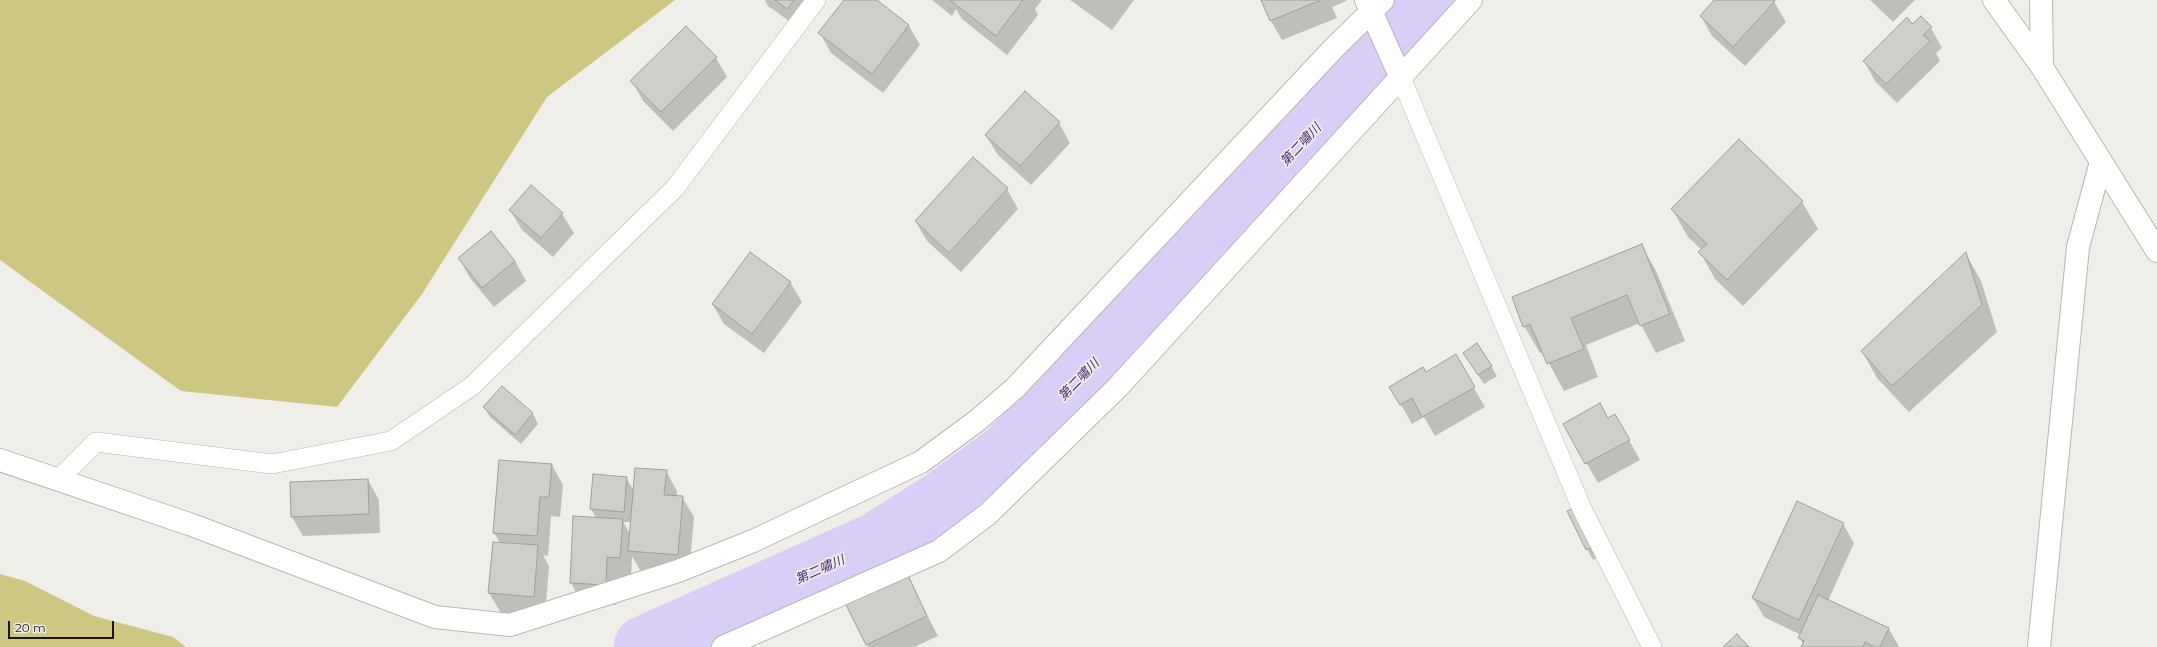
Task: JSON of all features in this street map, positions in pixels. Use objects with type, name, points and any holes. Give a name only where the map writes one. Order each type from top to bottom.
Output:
[{"type":"street","points":[[723,647],[939,551],[988,514],[1118,387],[1398,70],[1471,0]]},
{"type":"street","points":[[1994,0],[2042,67],[2157,251]]},
{"type":"street","points":[[2041,0],[2042,67]]},
{"type":"street","points":[[0,460],[192,525],[435,617],[510,625],[678,571],[753,541],[921,462],[978,420],[1016,388],[1334,48],[1374,8],[1398,70]]},
{"type":"street","points":[[2039,647],[2078,247],[2101,162]]},
{"type":"lane","points":[[58,480],[96,442],[272,464],[391,441],[472,386],[675,188],[816,0]]},
{"type":"lane","points":[[1398,70],[1582,509],[1652,647]]},
{"type":"shaded area","points":[[0,0],[675,0],[547,97],[422,294],[337,407],[181,391],[0,260]]},
{"type":"shaded area","points":[[0,574],[25,581],[94,616],[173,637],[186,647],[0,647]]},
{"type":"building","points":[[775,0],[794,0],[787,9]]},
{"type":"building","points":[[844,0],[877,0],[909,25],[872,74],[818,33]]},
{"type":"building","points":[[950,0],[1023,0],[996,36]]},
{"type":"building","points":[[1261,0],[1321,0],[1270,21]]},
{"type":"building","points":[[1714,0],[1775,1],[1733,47],[1700,16]]},
{"type":"building","points":[[1921,16],[1932,27],[1923,35],[1930,41],[1886,84],[1863,61],[1907,17],[1912,24]]},
{"type":"building","points":[[686,26],[717,57],[661,112],[630,81]]},
{"type":"building","points":[[1025,91],[1060,122],[1020,166],[985,135]]},
{"type":"building","points":[[1739,139],[1803,201],[1727,280],[1698,252],[1707,244],[1671,209]]},
{"type":"building","points":[[973,157],[1008,188],[949,253],[915,221]]},
{"type":"building","points":[[531,185],[563,213],[541,238],[509,210]]},
{"type":"building","points":[[491,231],[515,261],[482,288],[458,258]]},
{"type":"building","points":[[1642,244],[1670,314],[1640,326],[1627,295],[1571,318],[1584,349],[1547,364],[1530,324],[1523,327],[1512,297]]},
{"type":"building","points":[[750,252],[791,282],[752,334],[712,304]]},
{"type":"building","points":[[1966,252],[1982,305],[1892,386],[1861,351]]},
{"type":"building","points":[[1477,343],[1492,366],[1478,375],[1463,353]]},
{"type":"building","points":[[1456,354],[1475,387],[1422,417],[1412,398],[1400,405],[1389,387],[1423,367],[1426,372]]},
{"type":"building","points":[[502,386],[533,413],[515,435],[483,407]]},
{"type":"building","points":[[1600,403],[1608,418],[1615,414],[1630,440],[1585,464],[1563,424]]},
{"type":"building","points":[[499,460],[552,464],[549,497],[540,497],[537,536],[493,533]]},
{"type":"building","points":[[635,468],[667,470],[664,495],[683,496],[678,555],[628,551]]},
{"type":"building","points":[[593,474],[627,477],[624,512],[590,509]]},
{"type":"building","points":[[368,479],[369,514],[291,517],[290,482]]},
{"type":"building","points":[[1797,501],[1844,523],[1799,620],[1752,598]]},
{"type":"building","points":[[1575,507],[1595,546],[1586,550],[1567,511]]},
{"type":"building","points":[[573,516],[623,519],[620,558],[607,557],[606,585],[570,583]]},
{"type":"building","points":[[493,542],[538,545],[534,597],[488,593]]},
{"type":"building","points":[[907,573],[927,616],[866,645],[845,603]]},
{"type":"building","points":[[1818,595],[1889,628],[1880,647],[1875,647],[1865,642],[1863,647],[1801,647],[1804,641],[1798,638]]},
{"type":"building","points":[[1737,634],[1749,647],[1723,647]]},
{"type":"waterway","name":"第二嘯川","points":[[645,647],[876,544],[944,501],[1009,453],[1223,230],[1395,43],[1426,0]]}]
